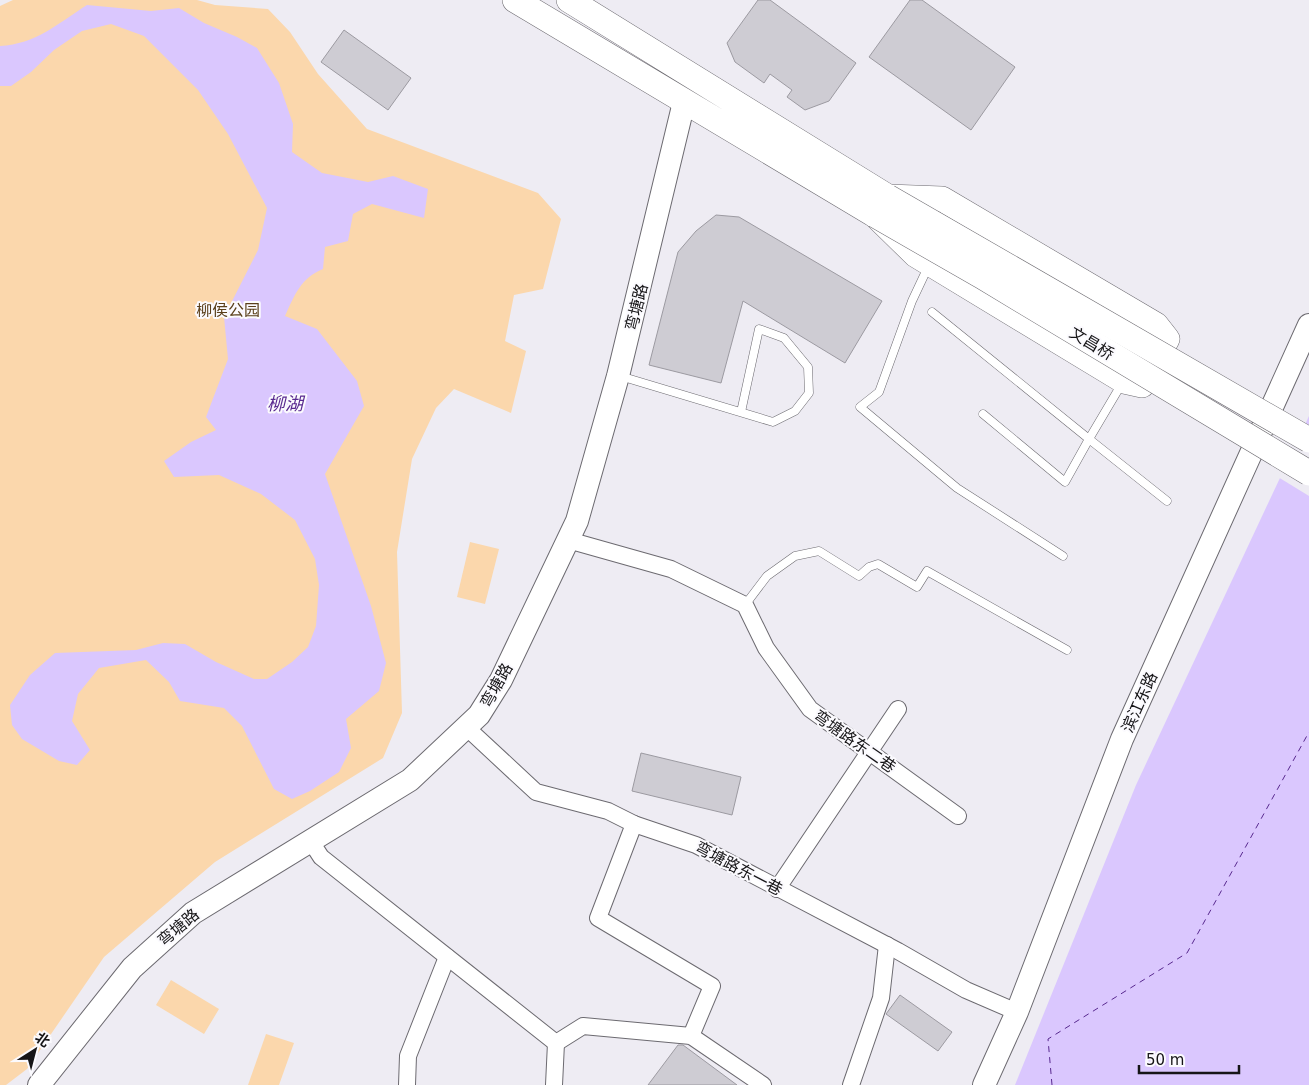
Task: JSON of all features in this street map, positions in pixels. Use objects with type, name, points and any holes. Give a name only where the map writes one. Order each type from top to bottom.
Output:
[{"type":"main road","points":[[514,0],[684,102],[881,206],[942,199],[1156,325],[1167,339],[1142,385],[1124,381],[916,255],[881,206],[569,0]]},
{"type":"main road","name":"文昌桥","points":[[881,206],[1309,440]]},
{"type":"main road","name":"文昌桥","points":[[881,206],[983,277],[1309,473]]},
{"type":"street","name":"弯塘路","points":[[39,1085],[132,968],[192,913],[410,780],[478,715],[500,680],[577,521],[618,376],[684,102]]},
{"type":"street","name":"滨江东路","points":[[984,1085],[1017,1012],[1122,739],[1309,325]]},
{"type":"street","points":[[568,540],[671,568],[745,605]]},
{"type":"street","name":"弯塘路东二巷","points":[[745,605],[766,648],[810,709],[958,816]]},
{"type":"street","points":[[777,889],[898,709]]},
{"type":"street","name":"弯塘路东一巷","points":[[466,727],[536,792],[608,811],[634,824],[696,844],[777,889],[887,945],[966,990],[1017,1012]]},
{"type":"street","points":[[634,824],[598,918],[712,986],[691,1036]]},
{"type":"street","points":[[310,840],[321,857],[556,1043]]},
{"type":"street","points":[[851,1085],[881,998],[887,945]]},
{"type":"street","points":[[407,1085],[408,1056],[447,957]]},
{"type":"street","points":[[556,1043],[583,1026],[691,1036],[763,1085]]},
{"type":"street","points":[[554,1085],[556,1043]]},
{"type":"lane","points":[[930,263],[912,301],[879,392],[860,407],[957,488],[1063,556]]},
{"type":"lane","points":[[932,312],[1167,501]]},
{"type":"lane","points":[[618,376],[773,422],[795,411],[809,394],[808,367],[784,338],[759,329],[740,412]]},
{"type":"lane","points":[[983,414],[1065,482],[1124,381]]},
{"type":"lane","points":[[745,605],[766,576],[795,556],[819,551],[859,576],[870,567],[878,564],[917,587],[927,571],[1067,650]]},
{"type":"green space","name":"柳侯公园","points":[[13,0],[197,0],[215,5],[268,9],[290,32],[318,74],[367,129],[538,193],[561,219],[543,289],[514,295],[505,341],[526,351],[511,413],[454,389],[436,408],[412,459],[397,552],[402,713],[383,758],[215,862],[104,957],[27,1069],[6,1085],[0,1085],[0,6]]},
{"type":"green space","points":[[470,542],[499,549],[485,604],[457,597]]},
{"type":"green space","points":[[171,980],[219,1009],[204,1034],[156,1005]]},
{"type":"green space","points":[[266,1034],[294,1043],[279,1085],[248,1085]]},
{"type":"water","name":"柳湖","points":[[87,5],[151,11],[179,8],[204,23],[237,37],[257,48],[279,83],[293,124],[292,152],[322,173],[368,182],[393,176],[428,189],[424,218],[372,204],[353,214],[348,241],[325,247],[323,269],[304,282],[285,316],[317,329],[357,381],[364,406],[325,474],[371,606],[386,663],[379,691],[346,719],[351,748],[339,772],[310,791],[292,799],[274,789],[242,726],[224,708],[180,701],[169,682],[146,660],[99,668],[78,694],[72,721],[90,750],[77,765],[59,761],[22,739],[12,725],[10,705],[30,675],[55,653],[136,650],[163,643],[185,644],[216,662],[254,679],[267,679],[292,662],[308,647],[316,626],[319,585],[315,559],[295,520],[261,494],[219,475],[174,477],[164,461],[191,442],[216,430],[206,417],[228,359],[224,317],[258,250],[267,208],[228,134],[198,90],[144,36],[111,24],[82,31],[54,50],[31,72],[11,86],[0,86],[0,46],[25,41],[46,32]]},
{"type":"water","points":[[1309,416],[1309,1085],[1015,1085],[1136,785]]},
{"type":"pier","points":[[1304,422],[1309,425],[1309,496],[1278,477]]},
{"type":"building","points":[[758,0],[770,0],[856,63],[829,101],[805,110],[787,97],[792,90],[770,74],[764,83],[735,62],[727,43]]},
{"type":"building","points":[[910,0],[922,0],[1015,67],[971,130],[869,57]]},
{"type":"building","points":[[344,30],[411,78],[388,110],[321,62]]},
{"type":"building","points":[[716,215],[739,217],[882,301],[845,363],[743,301],[721,383],[649,365],[678,252],[696,231]]},
{"type":"building","points":[[641,753],[741,777],[732,815],[632,791]]},
{"type":"building","points":[[900,995],[952,1032],[938,1051],[886,1014]]},
{"type":"building","points":[[678,1045],[683,1045],[737,1085],[648,1085]]},
{"type":"ferry route","points":[[1052,1085],[1048,1039],[1187,953],[1309,732]]}]
